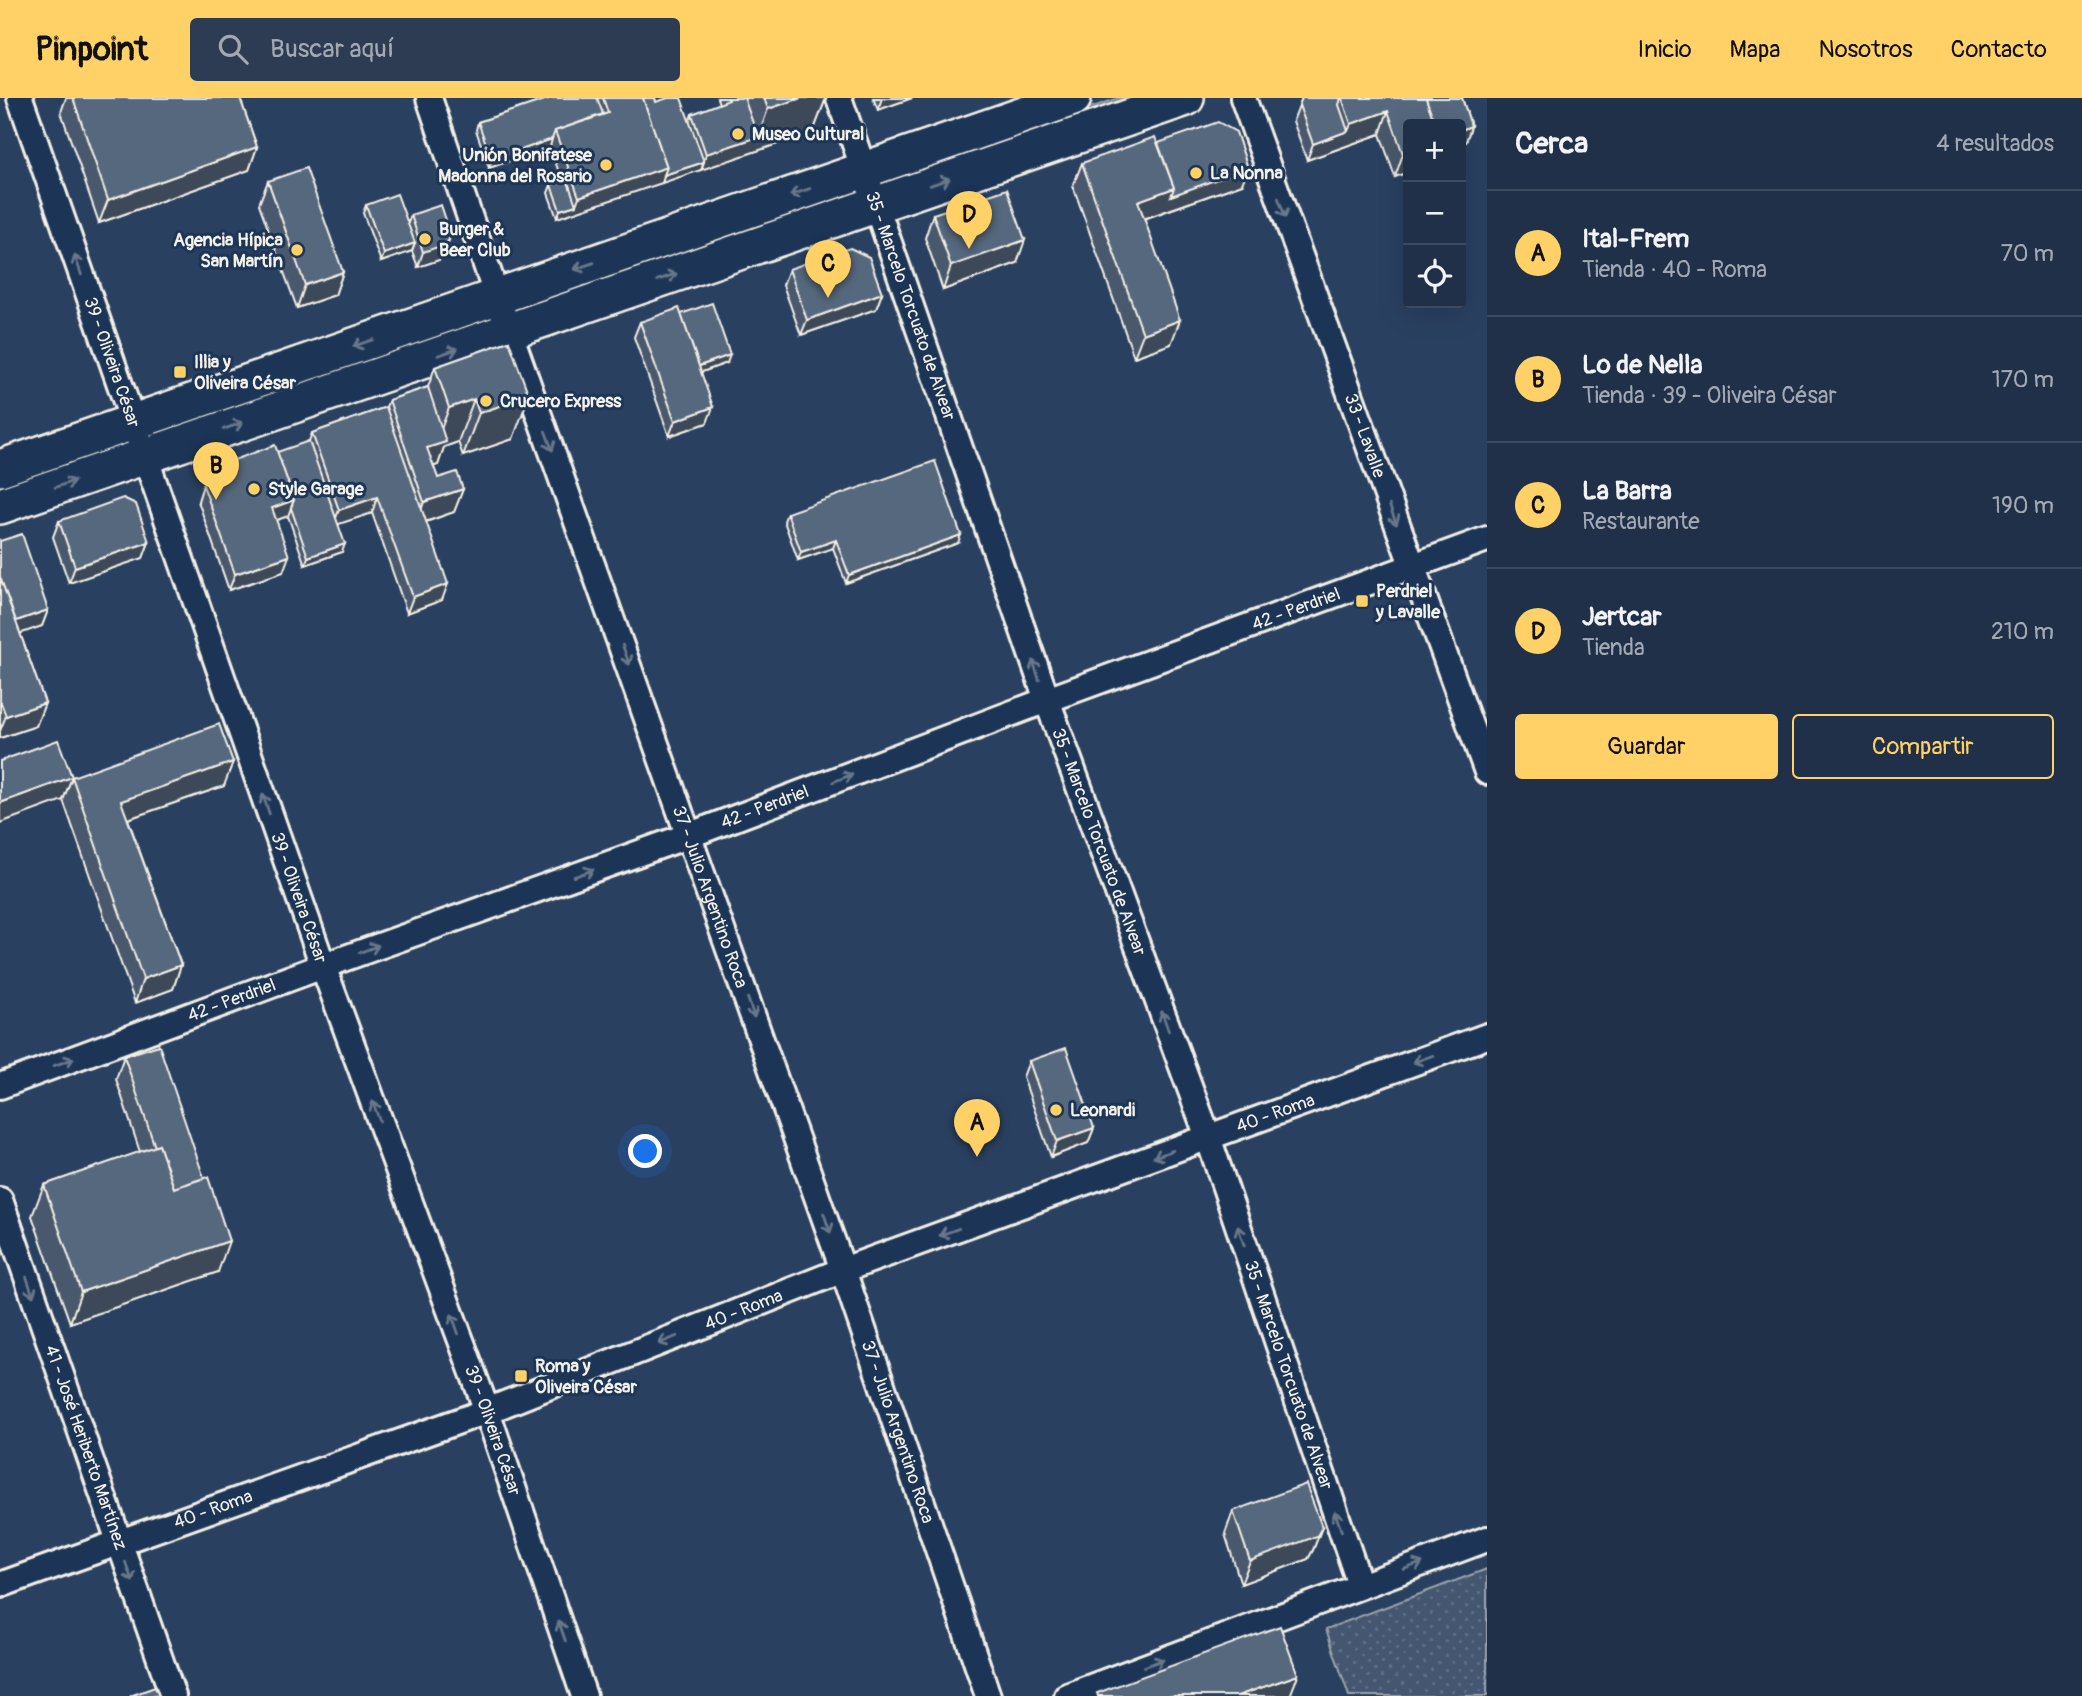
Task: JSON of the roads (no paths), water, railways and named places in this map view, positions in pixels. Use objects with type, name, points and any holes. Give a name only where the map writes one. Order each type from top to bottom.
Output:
[{"type":"main road","points":[[0,468],[1073,98]]},
{"type":"main road","points":[[0,506],[1185,98]]},
{"type":"street","name":"39 - Oliveira César","points":[[20,98],[323,966],[486,1411],[584,1696]]},
{"type":"street","name":"37 - Julio Argentino Roca","points":[[429,98],[497,297],[843,1270],[988,1696]]},
{"type":"street","name":"35 - Marcelo Torcuato de Alvear","points":[[839,98],[1047,701],[1208,1137],[1360,1585]]},
{"type":"street","name":"33 - Lavalle","points":[[1242,98],[1487,772]]},
{"type":"street","name":"42 - Perdriel","points":[[0,1086],[323,966],[690,835],[1487,539]]},
{"type":"street","name":"40 - Roma","points":[[0,1586],[486,1411],[843,1270],[1487,1036]]},
{"type":"street","name":"41 - José Heriberto Martínez","points":[[0,1200],[173,1696]]},
{"type":"street","points":[[1067,1696],[1487,1539]]},
{"type":"place","name":"Museo Cultural","points":[[738,134]]},
{"type":"place","name":"Unión Bonifatese Madonna del Rosario","points":[[606,165]]},
{"type":"place","name":"La Nonna","points":[[1196,173]]},
{"type":"place","name":"Burger & Beer Club","points":[[425,239]]},
{"type":"place","name":"Jertcar","points":[[969,249]]},
{"type":"place","name":"Agencia Hípica San Martín","points":[[297,250]]},
{"type":"place","name":"La Barra","points":[[828,298]]},
{"type":"place","name":"Illia y Oliveira César","points":[[180,372]]},
{"type":"place","name":"Crucero Express","points":[[486,401]]},
{"type":"place","name":"Style Garage","points":[[254,489]]},
{"type":"place","name":"Lo de Nella","points":[[216,500]]},
{"type":"place","name":"Perdriel y Lavalle","points":[[1362,601]]},
{"type":"place","name":"Leonardi","points":[[1056,1110]]},
{"type":"place","name":"Ital-Frem","points":[[977,1157]]},
{"type":"place","name":"Roma y Oliveira César","points":[[521,1376]]}]
